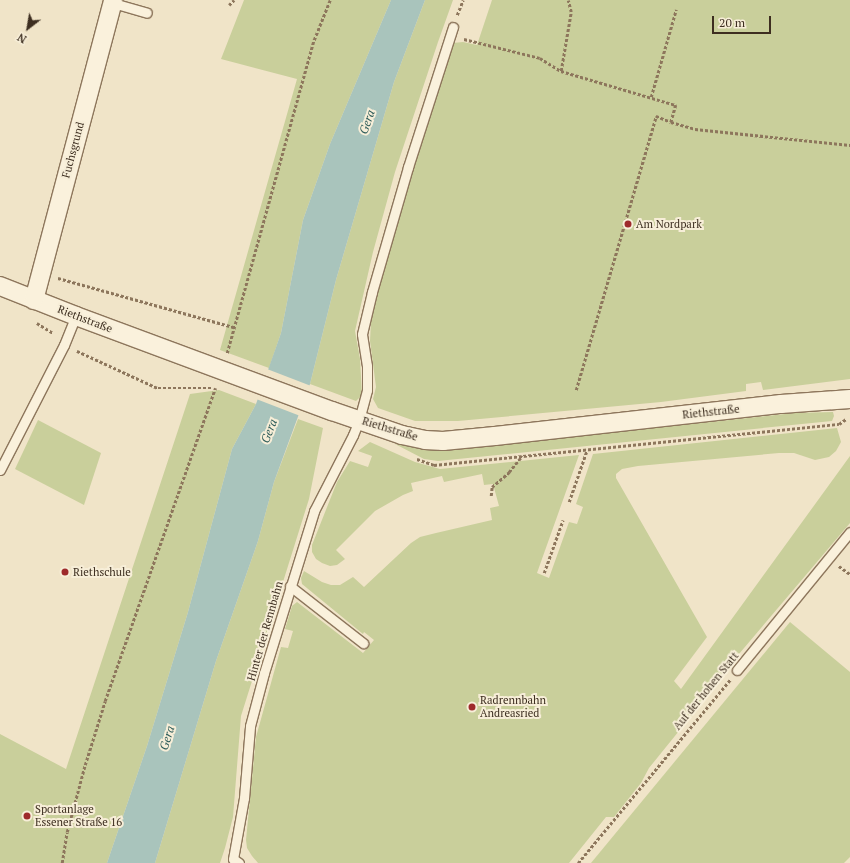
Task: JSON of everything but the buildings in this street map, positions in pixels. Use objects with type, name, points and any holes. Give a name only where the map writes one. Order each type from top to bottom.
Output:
[{"type":"street","name":"Fuchsgrund","points":[[34,300],[113,1]]},
{"type":"street","name":"Riethstraße","points":[[0,286],[76,316],[332,411],[402,436],[425,440],[442,441],[781,404],[850,399]]},
{"type":"lane","points":[[113,1],[147,13]]},
{"type":"lane","name":"Hinter der Rennbahn","points":[[236,861],[244,798],[250,726],[290,586],[314,511],[353,435],[359,420],[367,390],[367,366],[362,334],[372,292],[408,167],[451,31]]},
{"type":"lane","points":[[0,470],[64,345],[76,316]]},
{"type":"lane","name":"Auf der hohen Statt","points":[[737,670],[850,532]]},
{"type":"lane","points":[[290,586],[364,643]]},
{"type":"path","points":[[229,5],[234,0]]},
{"type":"path","points":[[62,863],[67,832],[103,708],[216,388],[227,372],[234,327],[314,40],[330,0]]},
{"type":"path","points":[[560,71],[571,12],[568,0]]},
{"type":"path","points":[[651,97],[676,10]]},
{"type":"path","points":[[451,31],[540,58],[560,71],[676,105],[671,122]]},
{"type":"path","points":[[576,390],[656,116],[695,129],[850,145]]},
{"type":"path","points":[[40,273],[234,327]]},
{"type":"path","points":[[33,320],[50,330],[64,345],[158,388],[216,388]]},
{"type":"path","points":[[569,502],[587,450]]},
{"type":"path","points":[[491,496],[492,487],[509,472],[522,456]]},
{"type":"path","points":[[544,573],[563,520]]},
{"type":"path","name":"Auf der hohen Statt","points":[[578,863],[737,670]]},
{"type":"green space","points":[[244,0],[391,0],[330,144],[303,220],[281,333],[269,368],[220,350],[297,79],[221,59]]},
{"type":"green space","points":[[425,0],[453,0],[395,172],[373,252],[355,331],[360,359],[362,395],[356,401],[310,384],[336,280],[394,82]]},
{"type":"green space","name":"Am Nordpark","points":[[492,0],[850,0],[850,379],[763,390],[761,382],[746,384],[746,391],[661,402],[458,421],[415,421],[378,408],[373,399],[376,387],[370,341],[371,321],[393,233],[449,51],[453,43],[463,42],[477,45]]},
{"type":"green space","points":[[219,390],[256,404],[232,449],[188,612],[147,746],[107,863],[0,863],[0,734],[66,769],[190,394]]},
{"type":"green space","points":[[833,412],[834,416],[832,421],[438,461],[424,459],[395,444],[441,451],[794,413]]},
{"type":"green space","points":[[298,419],[323,428],[309,499],[241,716],[233,817],[225,848],[220,863],[155,863],[216,661],[258,541],[274,482]]},
{"type":"green space","points":[[38,420],[101,453],[84,505],[15,469]]},
{"type":"green space","points":[[837,428],[841,442],[836,451],[829,457],[815,460],[794,453],[779,453],[638,466],[622,469],[616,474],[616,478],[707,637],[674,681],[681,689],[850,456],[850,523],[722,674],[717,684],[649,768],[641,783],[614,817],[606,817],[569,863],[258,863],[252,856],[247,848],[246,840],[256,737],[281,647],[288,648],[293,631],[285,629],[292,606],[297,602],[363,653],[374,640],[364,632],[363,634],[302,584],[301,578],[304,571],[322,582],[331,585],[340,585],[353,577],[364,587],[411,543],[420,537],[492,520],[490,508],[499,506],[493,484],[484,485],[482,474],[444,482],[442,476],[411,483],[413,491],[375,511],[336,550],[345,559],[337,565],[330,566],[322,563],[316,559],[312,552],[312,545],[337,482],[350,461],[368,467],[372,456],[358,451],[370,442],[415,462],[440,469],[579,455],[537,573],[549,578],[569,522],[577,524],[583,507],[576,504],[593,454]]},
{"type":"green space","points":[[790,622],[850,672],[850,857],[844,863],[591,863]]},
{"type":"water","name":"Gera","points":[[391,0],[425,0],[394,82],[336,280],[310,384],[274,482],[258,541],[216,661],[155,863],[107,863],[147,746],[188,612],[232,449],[256,404],[281,333],[303,220],[330,144]]},
{"type":"pier","points":[[267,369],[312,386],[300,416],[256,399]]},
{"type":"place","name":"Am Nordpark","points":[[628,224]]},
{"type":"place","name":"Riethschule","points":[[65,572]]},
{"type":"place","name":"Radrennbahn Andreasried","points":[[472,707]]},
{"type":"place","name":"Sportanlage Essener Straße 16","points":[[27,816]]}]
